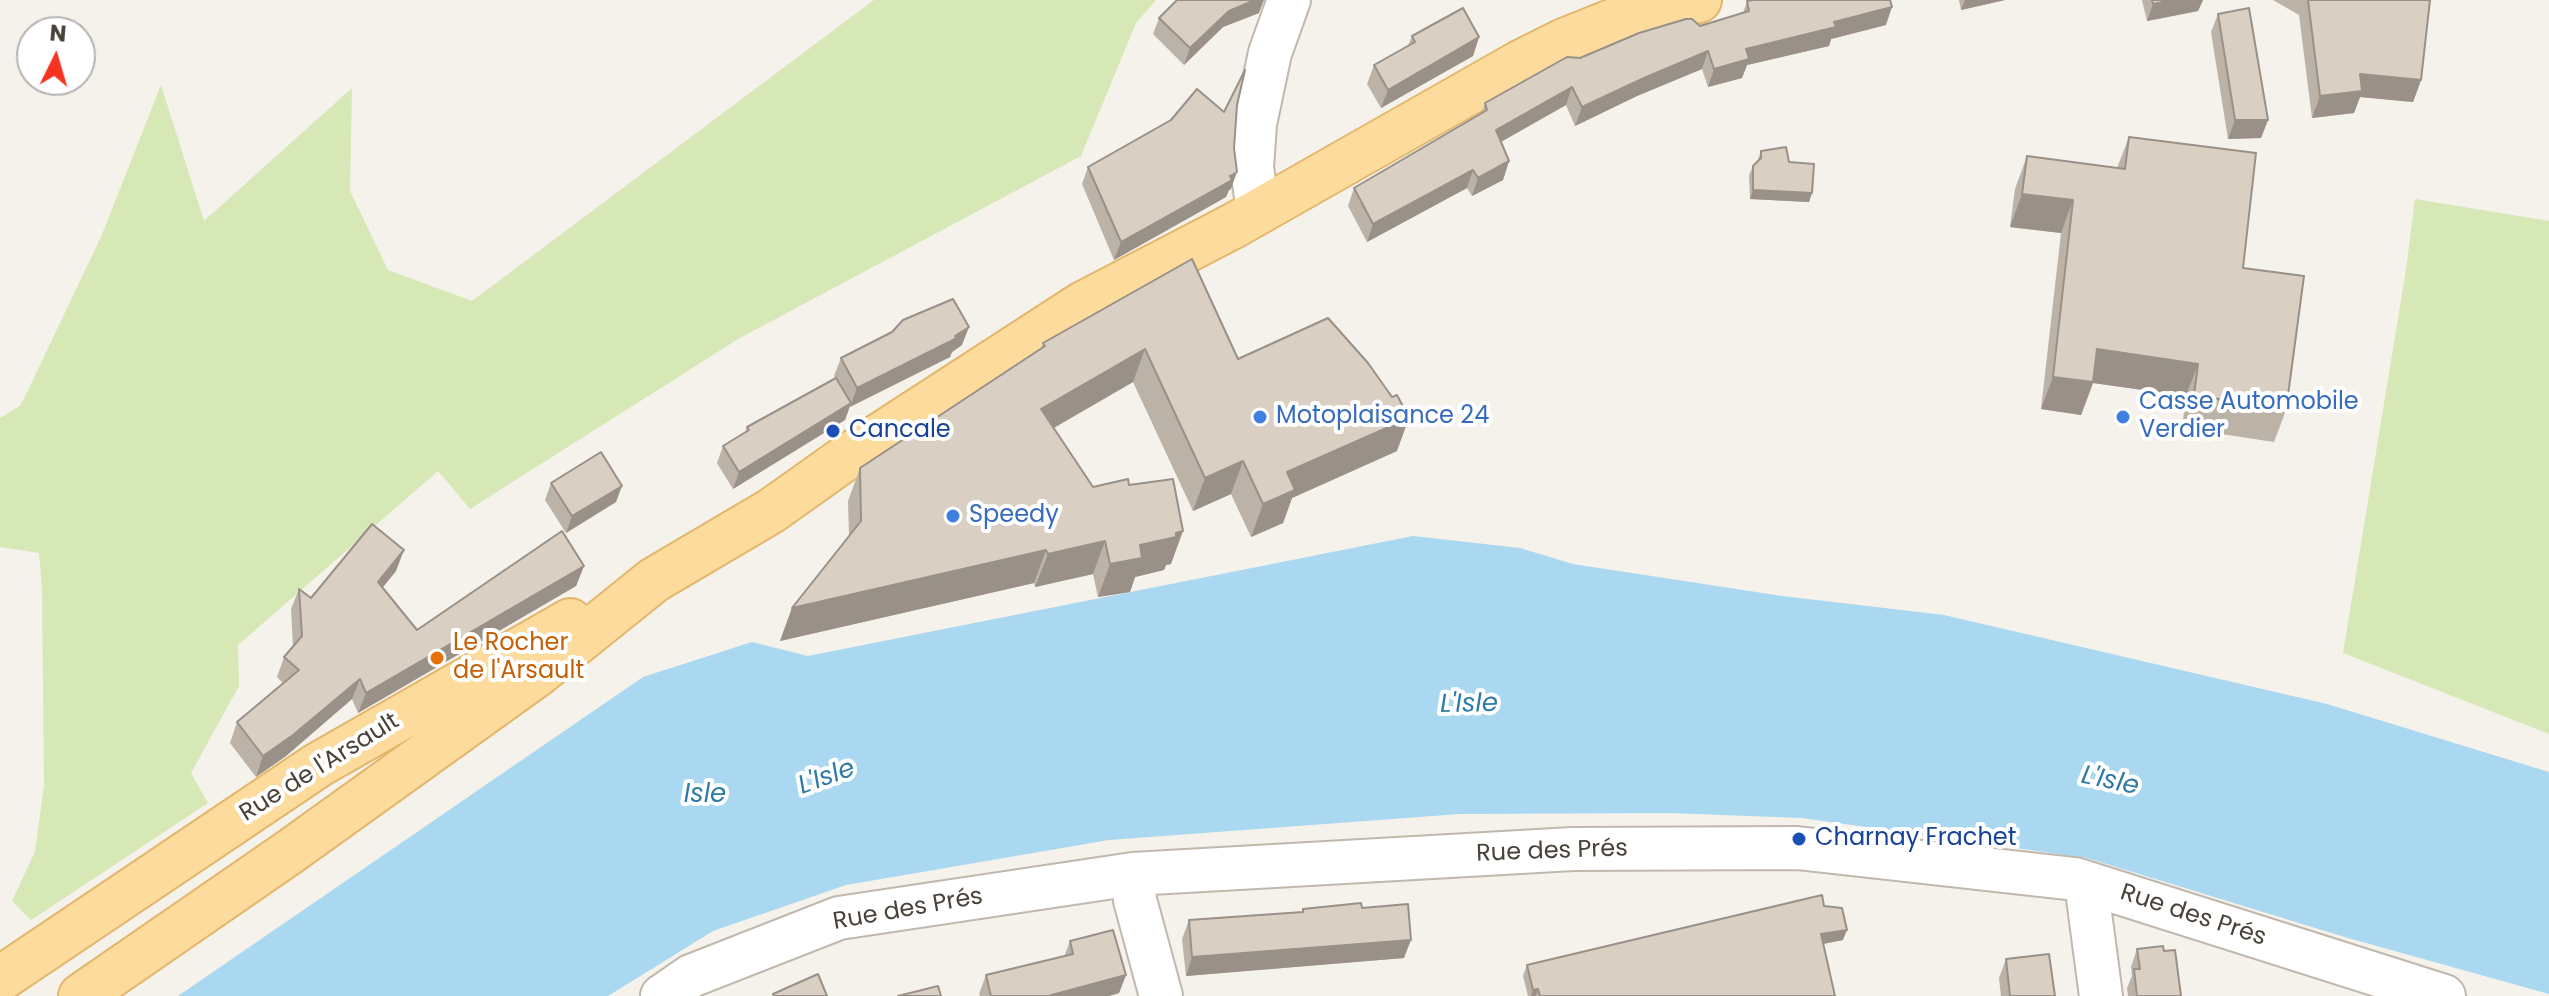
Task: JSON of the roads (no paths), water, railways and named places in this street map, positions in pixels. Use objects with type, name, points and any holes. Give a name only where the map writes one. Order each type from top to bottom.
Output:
[{"type":"main road","points":[[81,996],[536,675],[654,580],[771,511],[860,449],[1083,304],[1258,212],[1564,41],[1614,21],[1699,0]]},
{"type":"main road","name":"Rue de l'Arsault","points":[[0,979],[318,765],[566,623],[654,580]]},
{"type":"main road","points":[[318,765],[364,761],[384,783]]},
{"type":"main road","points":[[275,792],[300,794],[318,800],[334,819]]},
{"type":"street","points":[[1258,212],[1252,167],[1255,124],[1270,53],[1289,0]]},
{"type":"street","name":"Rue des Prés","points":[[662,996],[691,976],[839,918],[1133,874],[1573,849],[1797,848],[2075,879],[2444,996]]},
{"type":"street","points":[[1133,874],[1135,900],[1161,996]]},
{"type":"street","points":[[2086,883],[2101,996]]},
{"type":"water","points":[[1413,536],[1520,548],[1573,564],[1782,596],[1944,615],[2327,704],[2549,772],[2549,994],[2348,938],[2087,858],[1802,818],[1669,813],[1460,814],[1109,840],[846,885],[713,931],[608,996],[178,996],[643,677],[752,642],[808,656]]},
{"type":"place","name":"Motoplaisance 24","points":[[1260,417]]},
{"type":"place","name":"Casse Automobile Verdier","points":[[2123,417]]},
{"type":"place","name":"Cancale","points":[[833,431]]},
{"type":"place","name":"Speedy","points":[[953,516]]},
{"type":"place","name":"Le Rocher de l'Arsault","points":[[437,658]]},
{"type":"place","name":"Charnay Frachet","points":[[1799,839]]},
{"type":"water label","name":"L'Isle","points":[[1469,705]]},
{"type":"water label","name":"L'Isle","points":[[827,778]]},
{"type":"water label","name":"L'Isle","points":[[2110,782]]},
{"type":"water label","name":"Isle","points":[[705,795]]}]
